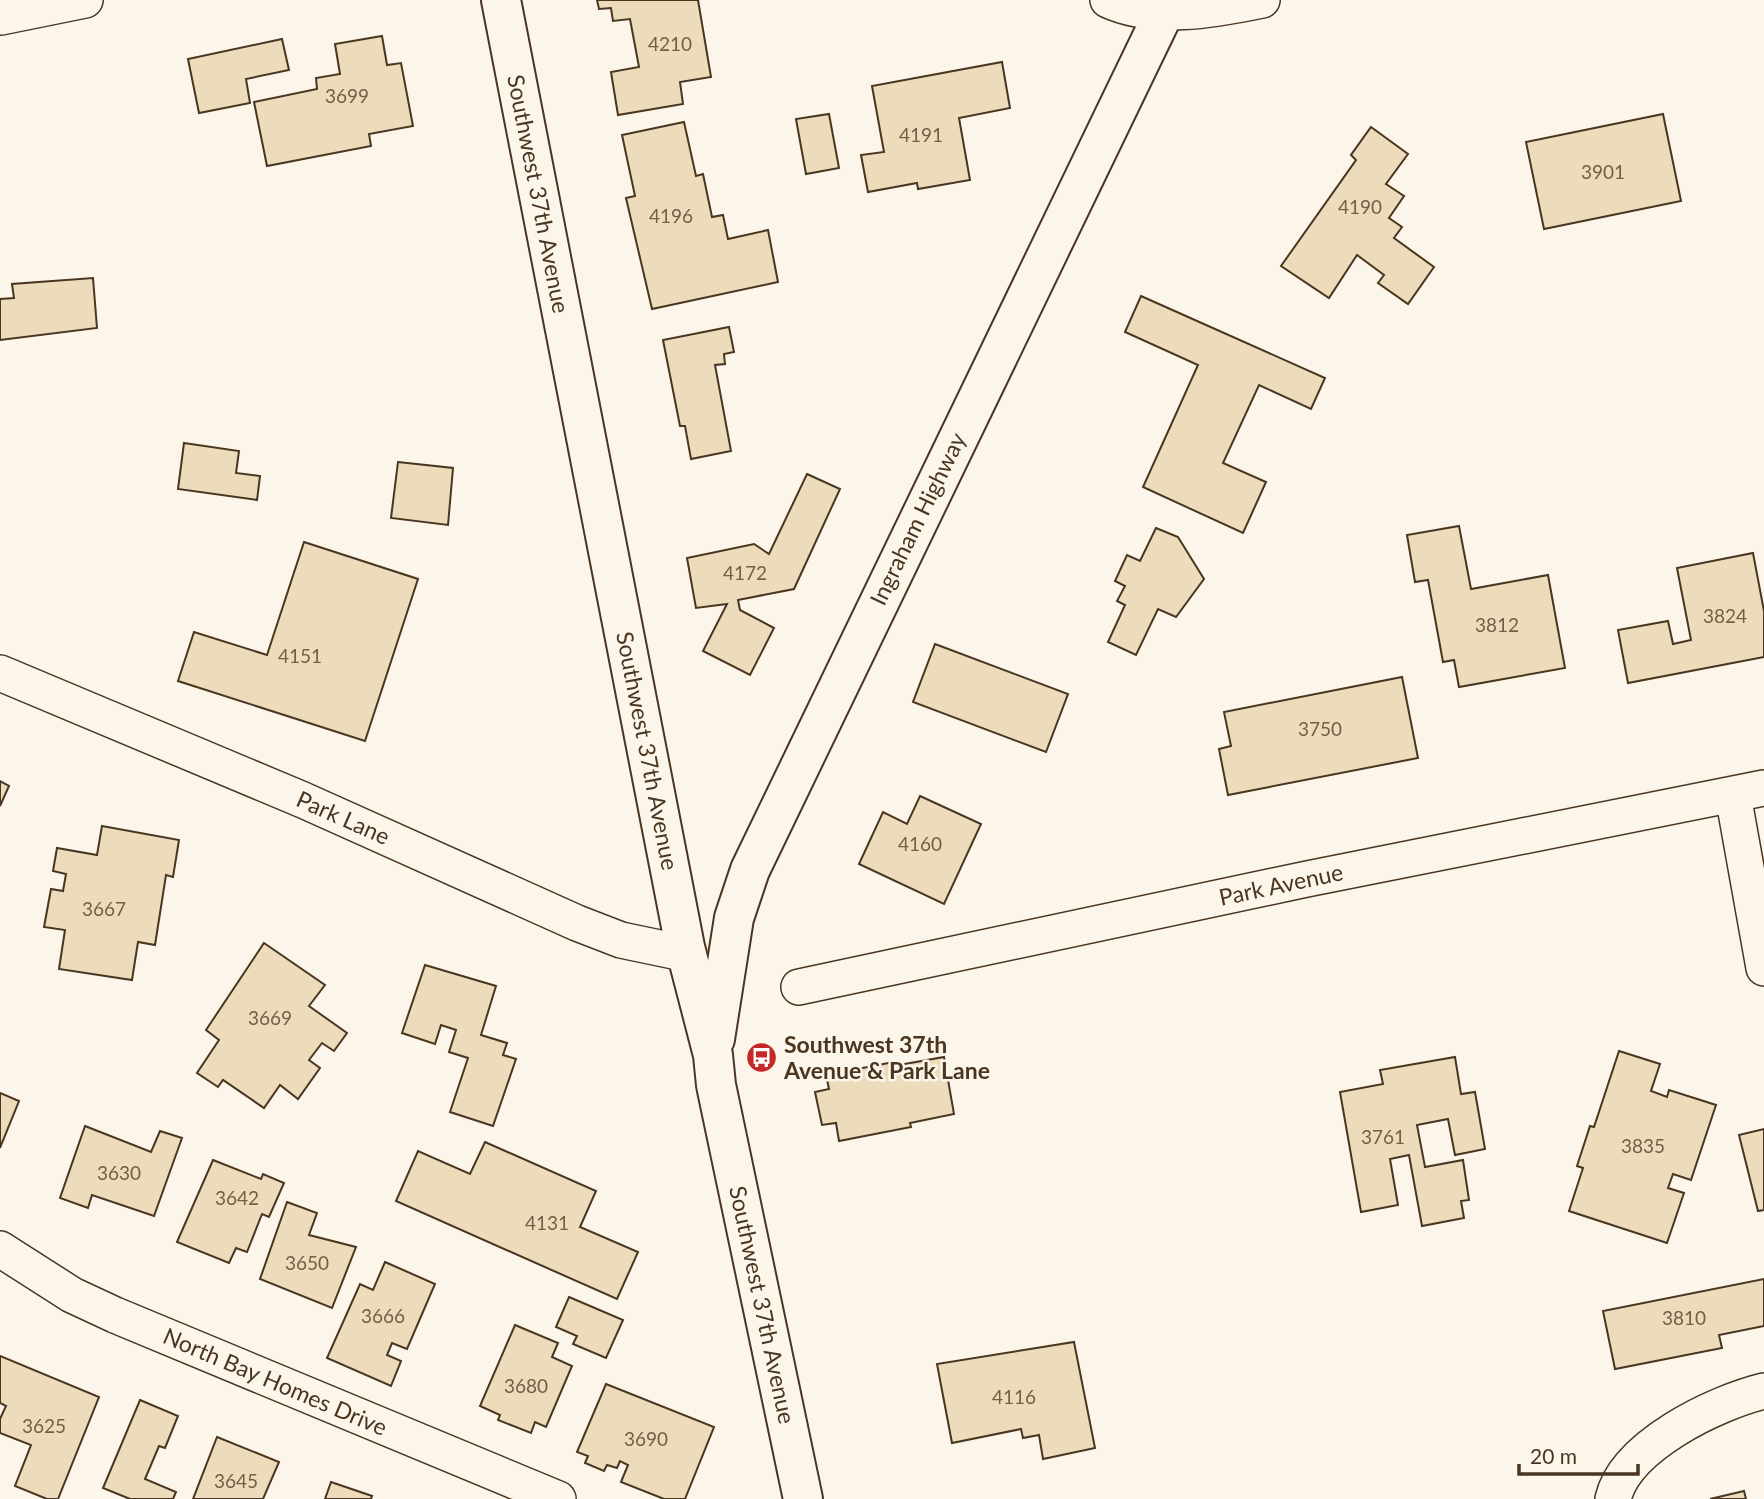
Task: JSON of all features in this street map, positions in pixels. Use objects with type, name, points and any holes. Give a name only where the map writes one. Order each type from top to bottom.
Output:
[{"type":"main road","name":"Southwest 37th Avenue","points":[[500,0],[688,954],[713,1055],[716,1084],[803,1499]]},
{"type":"main road","name":"Ingraham Highway","points":[[713,1055],[734,918],[750,870],[1168,6]]},
{"type":"street","points":[[0,24],[85,0]]},
{"type":"street","points":[[1108,0],[1122,7],[1262,0]]},
{"type":"street","name":"Park Lane","points":[[0,673],[303,800],[577,923],[621,940],[688,954]]},
{"type":"street","points":[[1748,792],[1764,968]]},
{"type":"street","name":"Park Avenue","points":[[799,987],[1307,879],[1748,792]]},
{"type":"street","name":"North Bay Homes Drive","points":[[0,1250],[72,1295],[116,1315],[558,1499]]},
{"type":"street","points":[[1613,1499],[1616,1487],[1629,1466],[1653,1446],[1706,1412],[1739,1397],[1764,1391]]},
{"type":"building","points":[[597,0],[698,0],[711,77],[680,82],[683,104],[618,115],[611,72],[639,67],[630,19],[613,21],[611,8],[599,9]]},
{"type":"building","points":[[382,36],[387,65],[401,63],[413,126],[369,134],[371,146],[267,166],[254,102],[317,89],[316,78],[340,74],[335,44]]},
{"type":"building","points":[[282,39],[289,70],[246,79],[250,103],[199,113],[188,59]]},
{"type":"building","points":[[1002,62],[1010,108],[959,118],[970,180],[918,189],[917,183],[868,192],[861,155],[884,152],[872,86]]},
{"type":"building","points":[[829,114],[839,168],[806,174],[796,119]]},
{"type":"building","points":[[1663,114],[1681,201],[1544,229],[1526,142]]},
{"type":"building","points":[[684,122],[696,176],[703,174],[712,217],[723,215],[728,239],[768,230],[778,282],[652,309],[626,198],[635,196],[622,135]]},
{"type":"building","points":[[1371,127],[1408,154],[1386,184],[1404,196],[1389,218],[1402,227],[1394,238],[1434,267],[1408,304],[1378,283],[1384,275],[1357,255],[1329,298],[1281,266],[1356,160],[1351,155]]},
{"type":"building","points":[[93,278],[97,328],[0,340],[0,299],[14,298],[12,284]]},
{"type":"building","points":[[1141,296],[1325,378],[1311,409],[1259,385],[1223,463],[1266,482],[1243,533],[1143,487],[1198,365],[1125,332]]},
{"type":"building","points":[[729,327],[734,352],[724,354],[725,364],[715,365],[731,451],[691,459],[685,426],[680,426],[663,340]]},
{"type":"building","points":[[184,443],[239,451],[236,473],[260,476],[257,500],[178,489]]},
{"type":"building","points":[[398,462],[453,468],[448,525],[391,518]]},
{"type":"building","points":[[807,474],[840,489],[794,589],[738,600],[740,610],[774,628],[750,675],[703,651],[727,604],[696,608],[687,558],[754,544],[769,554]]},
{"type":"building","points":[[1459,526],[1471,589],[1548,575],[1565,668],[1459,687],[1454,660],[1443,662],[1428,580],[1415,582],[1407,535]]},
{"type":"building","points":[[1156,528],[1178,537],[1204,579],[1176,617],[1158,609],[1136,655],[1108,642],[1125,605],[1117,601],[1125,586],[1115,581],[1127,555],[1140,561]]},
{"type":"building","points":[[304,542],[418,579],[365,741],[178,681],[194,632],[267,655]]},
{"type":"building","points":[[1753,553],[1764,611],[1764,657],[1628,683],[1618,630],[1668,621],[1673,644],[1691,640],[1677,568]]},
{"type":"building","points":[[935,644],[1068,694],[1046,752],[913,702]]},
{"type":"building","points":[[1402,677],[1418,758],[1228,795],[1219,749],[1231,746],[1224,712]]},
{"type":"building","points":[[0,781],[9,786],[0,806]]},
{"type":"building","points":[[920,796],[981,824],[944,904],[859,864],[883,812],[907,824]]},
{"type":"building","points":[[102,826],[179,840],[173,877],[166,875],[155,945],[138,942],[132,980],[59,969],[65,930],[44,927],[51,889],[63,891],[66,874],[53,871],[57,848],[97,855]]},
{"type":"building","points":[[264,943],[325,985],[309,1006],[347,1033],[334,1051],[322,1043],[309,1060],[320,1068],[298,1099],[280,1085],[264,1108],[223,1080],[218,1087],[197,1073],[219,1040],[206,1030]]},
{"type":"building","points":[[425,965],[496,986],[481,1035],[507,1043],[503,1055],[516,1059],[493,1126],[450,1112],[468,1058],[449,1052],[456,1030],[441,1025],[435,1044],[402,1033]]},
{"type":"building","points":[[1619,1051],[1660,1064],[1651,1091],[1667,1097],[1669,1090],[1716,1105],[1691,1180],[1673,1174],[1668,1188],[1684,1193],[1667,1243],[1569,1211],[1583,1168],[1577,1166],[1590,1126],[1594,1127]]},
{"type":"building","points":[[944,1057],[954,1114],[910,1123],[911,1127],[839,1141],[836,1123],[822,1125],[815,1092],[829,1089],[826,1075],[899,1061],[899,1065]]},
{"type":"building","points":[[1455,1057],[1461,1094],[1475,1092],[1485,1149],[1455,1155],[1448,1119],[1417,1125],[1425,1167],[1463,1160],[1469,1200],[1461,1201],[1464,1218],[1422,1226],[1409,1155],[1390,1159],[1398,1205],[1361,1212],[1340,1092],[1383,1084],[1380,1070]]},
{"type":"building","points":[[0,1093],[19,1101],[0,1148]]},
{"type":"building","points":[[85,1126],[151,1152],[160,1131],[182,1138],[154,1216],[92,1195],[88,1208],[60,1198]]},
{"type":"building","points":[[1764,1129],[1764,1210],[1758,1211],[1739,1135]]},
{"type":"building","points":[[485,1142],[596,1191],[580,1227],[638,1252],[617,1299],[396,1201],[418,1151],[470,1174]]},
{"type":"building","points":[[213,1160],[261,1179],[263,1174],[284,1183],[269,1217],[262,1214],[247,1252],[236,1248],[229,1263],[177,1242]]},
{"type":"building","points":[[287,1202],[317,1213],[309,1235],[356,1247],[332,1308],[260,1279]]},
{"type":"building","points":[[385,1262],[435,1284],[407,1349],[392,1343],[387,1355],[401,1361],[391,1386],[327,1358],[360,1284],[373,1290]]},
{"type":"building","points":[[1764,1279],[1764,1326],[1719,1335],[1722,1348],[1615,1369],[1603,1311]]},
{"type":"building","points":[[569,1297],[623,1320],[606,1358],[573,1344],[577,1336],[556,1327]]},
{"type":"building","points":[[515,1325],[558,1343],[552,1357],[572,1366],[546,1427],[535,1422],[531,1433],[498,1420],[500,1415],[480,1406]]},
{"type":"building","points":[[1074,1342],[1095,1448],[1043,1459],[1039,1435],[1023,1438],[1021,1429],[952,1443],[937,1364]]},
{"type":"building","points":[[0,1356],[99,1397],[58,1499],[47,1499],[15,1486],[31,1445],[0,1433],[0,1419],[6,1406],[0,1403]]},
{"type":"building","points":[[606,1384],[714,1427],[685,1499],[664,1499],[621,1482],[628,1465],[620,1461],[617,1468],[607,1465],[604,1471],[585,1463],[588,1456],[577,1452]]},
{"type":"building","points":[[140,1400],[178,1416],[165,1448],[159,1446],[145,1479],[176,1492],[173,1499],[130,1499],[103,1488]]},
{"type":"building","points":[[217,1437],[279,1462],[263,1499],[193,1499]]},
{"type":"building","points":[[331,1482],[372,1496],[371,1499],[325,1499]]},
{"type":"building","points":[[1744,1491],[1746,1499],[1710,1499]]},
{"type":"place","name":"Southwest 37th Avenue & Park Lane","points":[[761,1058]]}]
